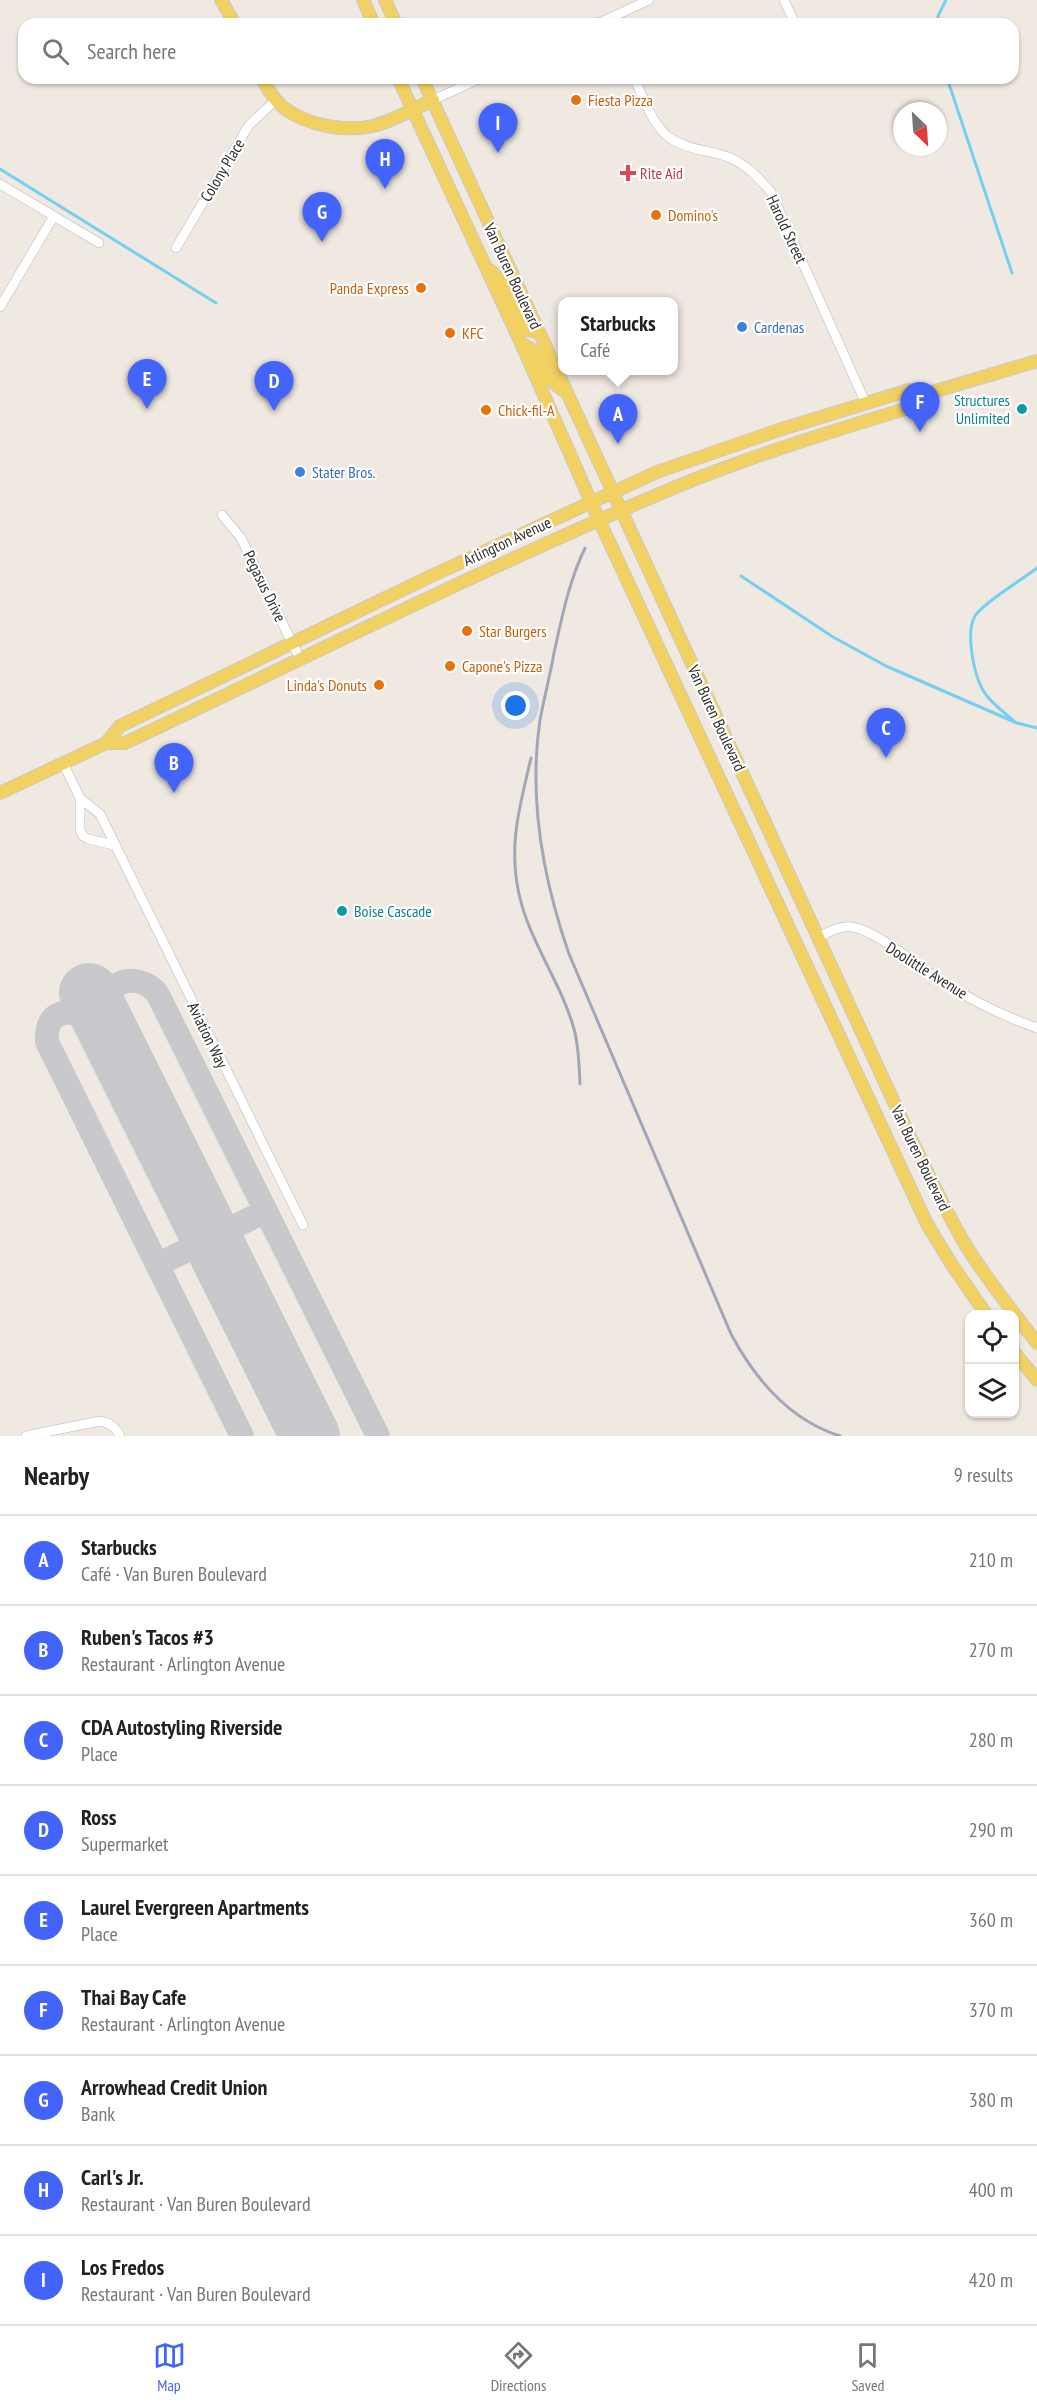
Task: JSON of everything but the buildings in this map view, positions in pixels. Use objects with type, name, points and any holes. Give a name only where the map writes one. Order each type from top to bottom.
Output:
[{"type":"main road","points":[[221,0],[232,18]]},
{"type":"main road","points":[[363,0],[371,18]]},
{"type":"main road","points":[[385,0],[393,18]]},
{"type":"main road","points":[[265,84],[287,111],[309,121],[334,127],[370,126],[433,100]]},
{"type":"main road","name":"Van Buren Boulevard","points":[[402,84],[521,343],[599,520],[927,1224],[983,1310]]},
{"type":"main road","name":"Van Buren Boulevard","points":[[425,84],[558,372]]},
{"type":"main road","points":[[485,265],[504,284],[525,327],[540,333]]},
{"type":"main road","points":[[521,343],[533,350],[549,379],[568,393]]},
{"type":"main road","name":"Arlington Avenue","points":[[106,743],[120,726],[292,642],[591,501],[679,464],[909,390],[929,393],[1037,361]]},
{"type":"main road","name":"Van Buren Boulevard","points":[[560,375],[817,937],[949,1215],[993,1285],[1037,1343]]},
{"type":"main road","name":"Arlington Avenue","points":[[0,793],[106,743],[125,743],[301,661],[436,593],[599,520],[726,468],[915,406],[929,393]]},
{"type":"main road","points":[[820,436],[843,423],[866,415],[866,404]]},
{"type":"main road","points":[[1019,1358],[1037,1380]]},
{"type":"street","points":[[615,18],[649,0]]},
{"type":"street","points":[[784,0],[792,18]]},
{"type":"street","points":[[433,100],[468,84]]},
{"type":"street","name":"Harold Street","points":[[637,84],[653,117],[670,137],[693,148],[728,157],[751,169],[771,192],[866,404]]},
{"type":"street","name":"Colony Place","points":[[176,248],[249,125],[276,100]]},
{"type":"street","points":[[0,184],[99,243]]},
{"type":"street","points":[[0,307],[54,216]]},
{"type":"street","name":"Pegasus Drive","points":[[222,514],[241,538],[301,661]]},
{"type":"street","name":"Aviation Way","points":[[63,763],[80,798],[100,814],[303,1226]]},
{"type":"street","name":"Aviation Way","points":[[80,798],[80,830],[83,836],[114,845]]},
{"type":"street","name":"Doolittle Avenue","points":[[817,937],[842,927],[854,927],[875,937],[961,992],[1010,1018],[1037,1028]]},
{"type":"street","points":[[26,1436],[100,1421],[110,1424],[120,1436]]},
{"type":"waterway","points":[[938,18],[946,0]]},
{"type":"waterway","points":[[949,84],[1012,273]]},
{"type":"waterway","points":[[0,169],[216,303]]},
{"type":"waterway","points":[[1014,721],[996,706],[982,689],[972,656],[972,624],[979,611],[1037,568]]},
{"type":"waterway","points":[[741,576],[833,637],[886,666],[1017,723],[1037,728]]},
{"type":"taxiway","points":[[242,1436],[47,1042],[48,1029],[52,1020],[58,1015],[75,1013],[104,1024],[107,998],[113,989],[125,982],[145,984],[157,993],[378,1436]]},
{"type":"taxiway","points":[[157,1265],[266,1211]]},
{"type":"runway","points":[[89,993],[310,1436]]},
{"type":"railway","points":[[585,548],[570,586],[563,613],[540,720],[537,750],[536,780],[540,839],[560,926],[569,954],[740,1351],[763,1382],[789,1409],[805,1420],[840,1436]]},
{"type":"railway","points":[[531,758],[517,825],[516,876],[530,928],[574,1029],[578,1049],[580,1084]]},
{"type":"place","name":"Fiesta Pizza","points":[[576,100]]},
{"type":"place","name":"Los Fredos","points":[[498,153]]},
{"type":"place","name":"Rite Aid","points":[[628,173]]},
{"type":"place","name":"Carl's Jr.","points":[[385,189]]},
{"type":"place","name":"Domino's","points":[[656,215]]},
{"type":"place","name":"Arrowhead Credit Union","points":[[322,242]]},
{"type":"place","name":"Panda Express","points":[[421,288]]},
{"type":"place","name":"Cardenas","points":[[742,327]]},
{"type":"place","name":"KFC","points":[[450,333]]},
{"type":"place","name":"Laurel Evergreen Apartments","points":[[147,409]]},
{"type":"place","name":"Structures Unlimited","points":[[1022,409]]},
{"type":"place","name":"Chick-fil-A","points":[[486,410]]},
{"type":"place","name":"Ross","points":[[274,411]]},
{"type":"place","name":"Thai Bay Cafe","points":[[920,432]]},
{"type":"place","name":"Starbucks","points":[[618,444]]},
{"type":"place","name":"Stater Bros.","points":[[300,472]]},
{"type":"place","name":"Star Burgers","points":[[467,631]]},
{"type":"place","name":"Capone's Pizza","points":[[450,666]]},
{"type":"place","name":"Linda's Donuts","points":[[379,685]]},
{"type":"place","name":"CDA Autostyling Riverside","points":[[886,758]]},
{"type":"place","name":"Ruben's Tacos #3","points":[[174,793]]},
{"type":"place","name":"Boise Cascade","points":[[342,911]]}]
